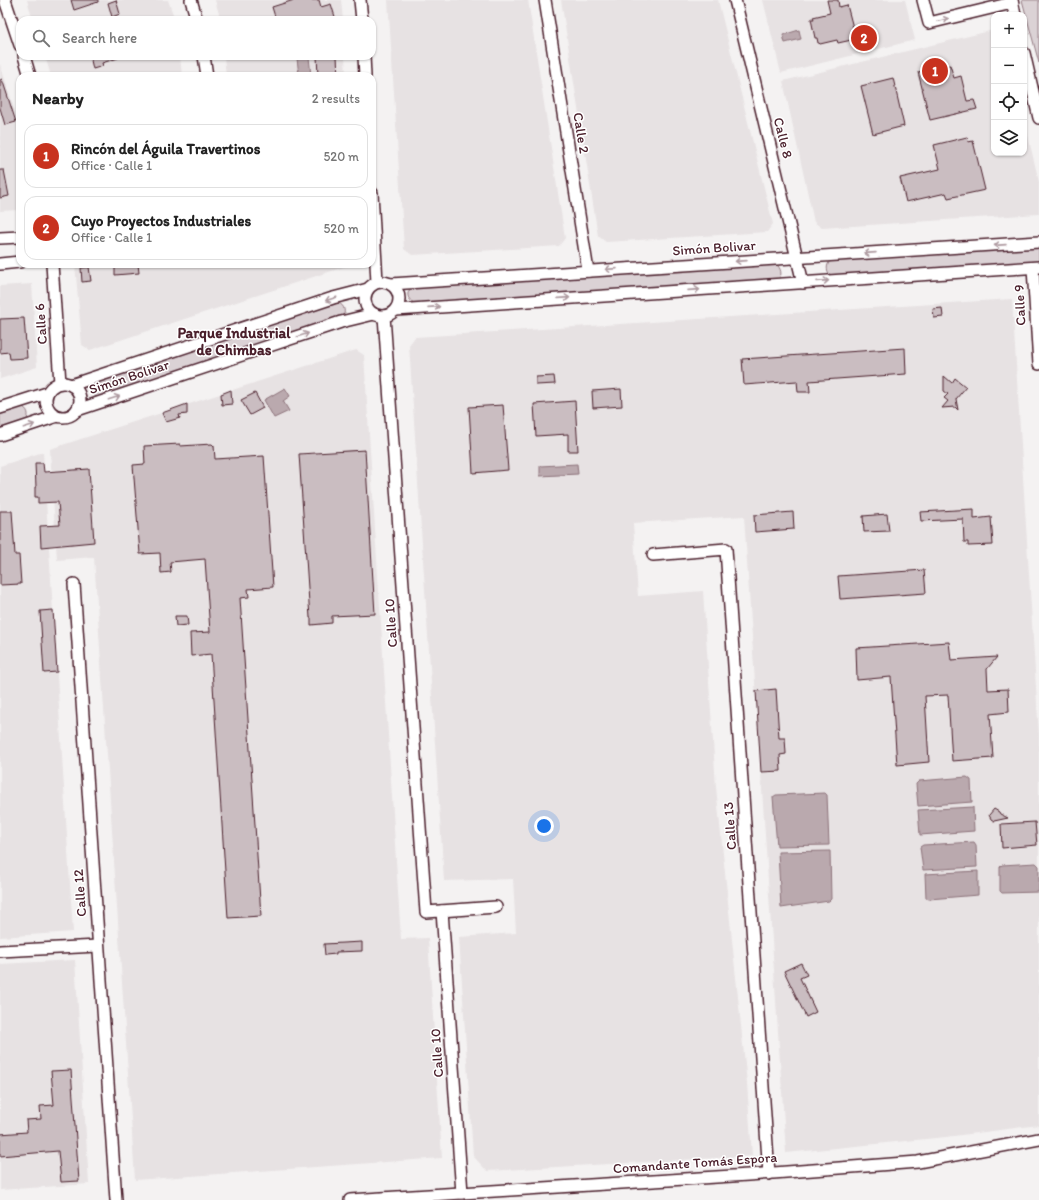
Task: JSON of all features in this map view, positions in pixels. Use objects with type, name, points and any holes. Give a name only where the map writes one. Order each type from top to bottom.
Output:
[{"type":"street","points":[[5,0],[16,33]]},
{"type":"street","points":[[191,0],[196,16]]},
{"type":"street","points":[[360,0],[362,16]]},
{"type":"street","name":"Calle 2","points":[[545,0],[588,271]]},
{"type":"street","name":"Calle 8","points":[[735,0],[803,283]]},
{"type":"street","points":[[923,0],[929,23],[1012,1],[1014,12]]},
{"type":"street","points":[[25,60],[29,72]]},
{"type":"street","points":[[205,60],[206,72]]},
{"type":"street","points":[[364,60],[365,72]]},
{"type":"street","points":[[1027,66],[1039,118]]},
{"type":"street","points":[[0,238],[16,237]]},
{"type":"street","name":"Simón Bolivar","points":[[391,284],[1039,242]]},
{"type":"street","points":[[0,264],[16,262]]},
{"type":"street","name":"Calle 6","points":[[52,268],[65,384]]},
{"type":"street","points":[[373,268],[373,285],[366,294],[365,300],[370,310],[379,315],[390,314],[396,310],[1036,268]]},
{"type":"street","name":"Calle 9","points":[[1036,268],[1039,364]]},
{"type":"street","points":[[373,285],[387,282],[396,288],[400,299],[396,310]]},
{"type":"street","name":"Simón Bolivar","points":[[65,384],[373,285]]},
{"type":"street","name":"Simón Bolivar","points":[[76,410],[341,322],[379,315]]},
{"type":"street","name":"Calle 10","points":[[379,315],[426,912],[496,907]]},
{"type":"street","points":[[65,384],[78,392],[79,406],[70,416],[62,417],[53,414],[47,407],[45,397],[52,386],[65,384]]},
{"type":"street","points":[[0,408],[47,393]]},
{"type":"street","points":[[0,435],[57,416]]},
{"type":"street","name":"Calle 13","points":[[653,555],[726,549],[769,1174]]},
{"type":"street","name":"Calle 12","points":[[74,584],[116,1200]]},
{"type":"street","name":"Calle 10","points":[[442,911],[462,1193]]},
{"type":"street","points":[[0,951],[98,946]]},
{"type":"street","name":"Comandante Tomás Espora","points":[[350,1200],[769,1174],[918,1162],[1039,1140]]},
{"type":"shaded area","points":[[27,0],[168,0],[174,16],[32,16]]},
{"type":"shaded area","points":[[215,0],[341,0],[343,16],[219,16]]},
{"type":"shaded area","points":[[388,0],[528,0],[565,238],[559,246],[412,255],[404,249]]},
{"type":"shaded area","points":[[561,0],[718,0],[773,224],[767,232],[606,242],[598,236]]},
{"type":"shaded area","points":[[763,0],[905,0],[915,40],[781,73]]},
{"type":"shaded area","points":[[1022,0],[1039,0],[1039,63],[1027,19],[1027,12],[1025,12]]},
{"type":"shaded area","points":[[799,30],[801,39],[785,43],[783,35]]},
{"type":"shaded area","points":[[991,31],[991,156],[1027,156],[1027,132],[1039,182],[1039,214],[822,228],[814,222],[783,81]]},
{"type":"shaded area","points":[[46,60],[180,60],[182,72],[50,72]]},
{"type":"shaded area","points":[[224,60],[345,60],[346,72],[226,72]]},
{"type":"shaded area","points":[[297,60],[309,60],[311,72],[299,72]]},
{"type":"shaded area","points":[[0,64],[16,114],[16,210],[0,211]]},
{"type":"shaded area","points":[[1039,246],[1039,262],[832,276],[827,269],[830,261]]},
{"type":"shaded area","points":[[776,264],[781,272],[778,280],[414,303],[408,296],[408,292],[411,288]]},
{"type":"shaded area","points":[[75,268],[341,268],[90,350],[82,345]]},
{"type":"shaded area","points":[[32,284],[37,367],[0,379],[0,286]]},
{"type":"shaded area","points":[[1012,299],[1039,736],[1039,1125],[946,1137],[786,1153],[744,516],[633,523],[638,596],[703,591],[716,787],[747,1083],[752,1156],[487,1171],[473,1156],[459,937],[516,933],[513,879],[444,881],[409,345],[415,337]]},
{"type":"shaded area","points":[[338,303],[342,305],[344,309],[342,318],[97,397],[91,391],[92,383]]},
{"type":"shaded area","points":[[356,350],[364,355],[401,939],[428,938],[442,1158],[135,1180],[94,557],[57,560],[50,449]]},
{"type":"shaded area","points":[[285,388],[290,396],[283,401],[289,411],[274,418],[264,400]]},
{"type":"shaded area","points":[[21,406],[28,412],[26,421],[0,429],[0,413]]},
{"type":"shaded area","points":[[43,452],[73,932],[0,937],[0,466]]},
{"type":"shaded area","points":[[577,464],[578,474],[540,476],[540,466]]},
{"type":"shaded area","points":[[967,777],[971,780],[972,802],[918,806],[916,784],[919,781]]},
{"type":"shaded area","points":[[825,793],[827,795],[829,845],[777,846],[773,797],[776,795]]},
{"type":"shaded area","points":[[973,807],[974,831],[920,835],[918,810]]},
{"type":"shaded area","points":[[974,842],[976,845],[977,867],[923,870],[920,847],[923,845]]},
{"type":"shaded area","points":[[830,851],[831,899],[829,901],[781,908],[778,852]]},
{"type":"shaded area","points":[[1036,863],[1039,866],[1039,892],[1002,893],[1000,891],[1000,867],[1002,865]]},
{"type":"shaded area","points":[[978,871],[978,895],[926,898],[925,874]]},
{"type":"shaded area","points":[[75,960],[89,1184],[0,1190],[0,964]]},
{"type":"building","points":[[71,0],[98,0],[98,2],[74,10]]},
{"type":"building","points":[[116,0],[120,14],[112,16],[108,3]]},
{"type":"building","points":[[294,0],[319,0],[321,7],[331,4],[335,16],[275,16],[272,7]]},
{"type":"building","points":[[827,0],[838,0],[839,7],[847,5],[856,39],[838,43],[837,40],[820,44],[818,43],[817,38],[815,38],[811,19],[814,19],[813,17],[830,13]]},
{"type":"building","points":[[91,60],[112,60],[102,63],[103,66],[93,69]]},
{"type":"building","points":[[317,60],[337,60],[338,72],[318,72]]},
{"type":"building","points":[[950,65],[954,78],[961,76],[967,101],[974,100],[977,109],[930,120],[918,72]]},
{"type":"building","points":[[893,78],[904,126],[873,134],[861,86]]},
{"type":"building","points":[[2,79],[16,122],[5,125],[0,108],[0,80]]},
{"type":"building","points":[[967,137],[968,142],[973,141],[985,190],[948,198],[946,193],[906,202],[900,178],[940,169],[934,145]]},
{"type":"building","points":[[0,170],[4,170],[9,196],[0,198]]},
{"type":"building","points":[[81,268],[89,268],[91,281],[82,282]]},
{"type":"building","points":[[115,268],[138,268],[139,273],[115,275]]},
{"type":"building","points":[[942,308],[943,317],[934,318],[933,309]]},
{"type":"building","points":[[24,318],[27,358],[10,359],[9,352],[0,353],[0,319]]},
{"type":"building","points":[[905,348],[906,374],[809,381],[810,392],[798,392],[797,381],[744,385],[742,359]]},
{"type":"building","points":[[554,376],[555,384],[536,385],[536,377]]},
{"type":"building","points":[[944,376],[952,383],[955,378],[966,387],[956,399],[958,410],[955,407],[942,408],[948,401],[944,398],[948,394],[944,391]]},
{"type":"building","points":[[621,389],[622,406],[593,408],[592,391]]},
{"type":"building","points":[[231,390],[232,404],[222,405],[221,394]]},
{"type":"building","points":[[255,393],[263,408],[250,415],[241,400]]},
{"type":"building","points":[[575,401],[578,451],[568,451],[568,434],[536,436],[534,404]]},
{"type":"building","points":[[187,404],[187,414],[179,415],[180,418],[166,422],[162,413]]},
{"type":"building","points":[[503,405],[508,470],[473,473],[469,407]]},
{"type":"building","points":[[180,444],[180,446],[212,444],[214,446],[215,459],[264,456],[273,587],[248,589],[249,597],[240,598],[261,916],[228,918],[211,654],[191,656],[190,633],[210,632],[205,559],[170,562],[171,572],[161,573],[160,553],[140,554],[133,465],[145,464],[144,446]]},
{"type":"building","points":[[365,450],[375,614],[332,616],[332,623],[311,625],[299,454]]},
{"type":"building","points":[[35,463],[43,463],[44,472],[89,469],[94,542],[41,547],[40,526],[60,525],[58,502],[38,503],[38,497],[35,497]]},
{"type":"building","points":[[974,509],[974,519],[991,517],[993,545],[968,546],[968,542],[964,542],[963,519],[921,521],[920,512]]},
{"type":"building","points":[[0,511],[12,511],[15,555],[19,555],[21,584],[0,585]]},
{"type":"building","points":[[793,512],[794,529],[755,532],[754,515]]},
{"type":"building","points":[[887,514],[889,531],[864,532],[863,516]]},
{"type":"building","points":[[924,570],[926,593],[840,599],[838,576]]},
{"type":"building","points":[[53,610],[57,672],[44,673],[40,611]]},
{"type":"building","points":[[175,616],[187,616],[188,625],[176,626]]},
{"type":"building","points":[[949,642],[951,660],[997,657],[987,669],[988,690],[1008,689],[1009,712],[990,714],[993,758],[952,761],[948,695],[925,696],[929,762],[897,765],[891,677],[857,680],[856,648]]},
{"type":"building","points":[[776,689],[779,738],[785,738],[786,754],[780,755],[781,771],[761,772],[756,691]]},
{"type":"building","points":[[994,809],[1008,818],[994,821],[989,815]]},
{"type":"building","points":[[1035,822],[1037,845],[1002,848],[1001,824]]},
{"type":"building","points":[[362,942],[362,951],[336,952],[336,954],[325,955],[324,944]]},
{"type":"building","points":[[801,963],[807,975],[800,978],[816,1012],[806,1017],[784,971]]},
{"type":"building","points":[[71,1070],[79,1181],[61,1182],[58,1151],[0,1156],[0,1134],[27,1132],[26,1120],[41,1119],[40,1106],[54,1105],[51,1071]]},
{"type":"place","name":"Cuyo Proyectos Industriales","points":[[864,38]]},
{"type":"place","name":"Rincón del Águila Travertinos","points":[[935,71]]},
{"type":"district","name":"Parque Industrial de Chimbas","points":[[234,342]]}]
